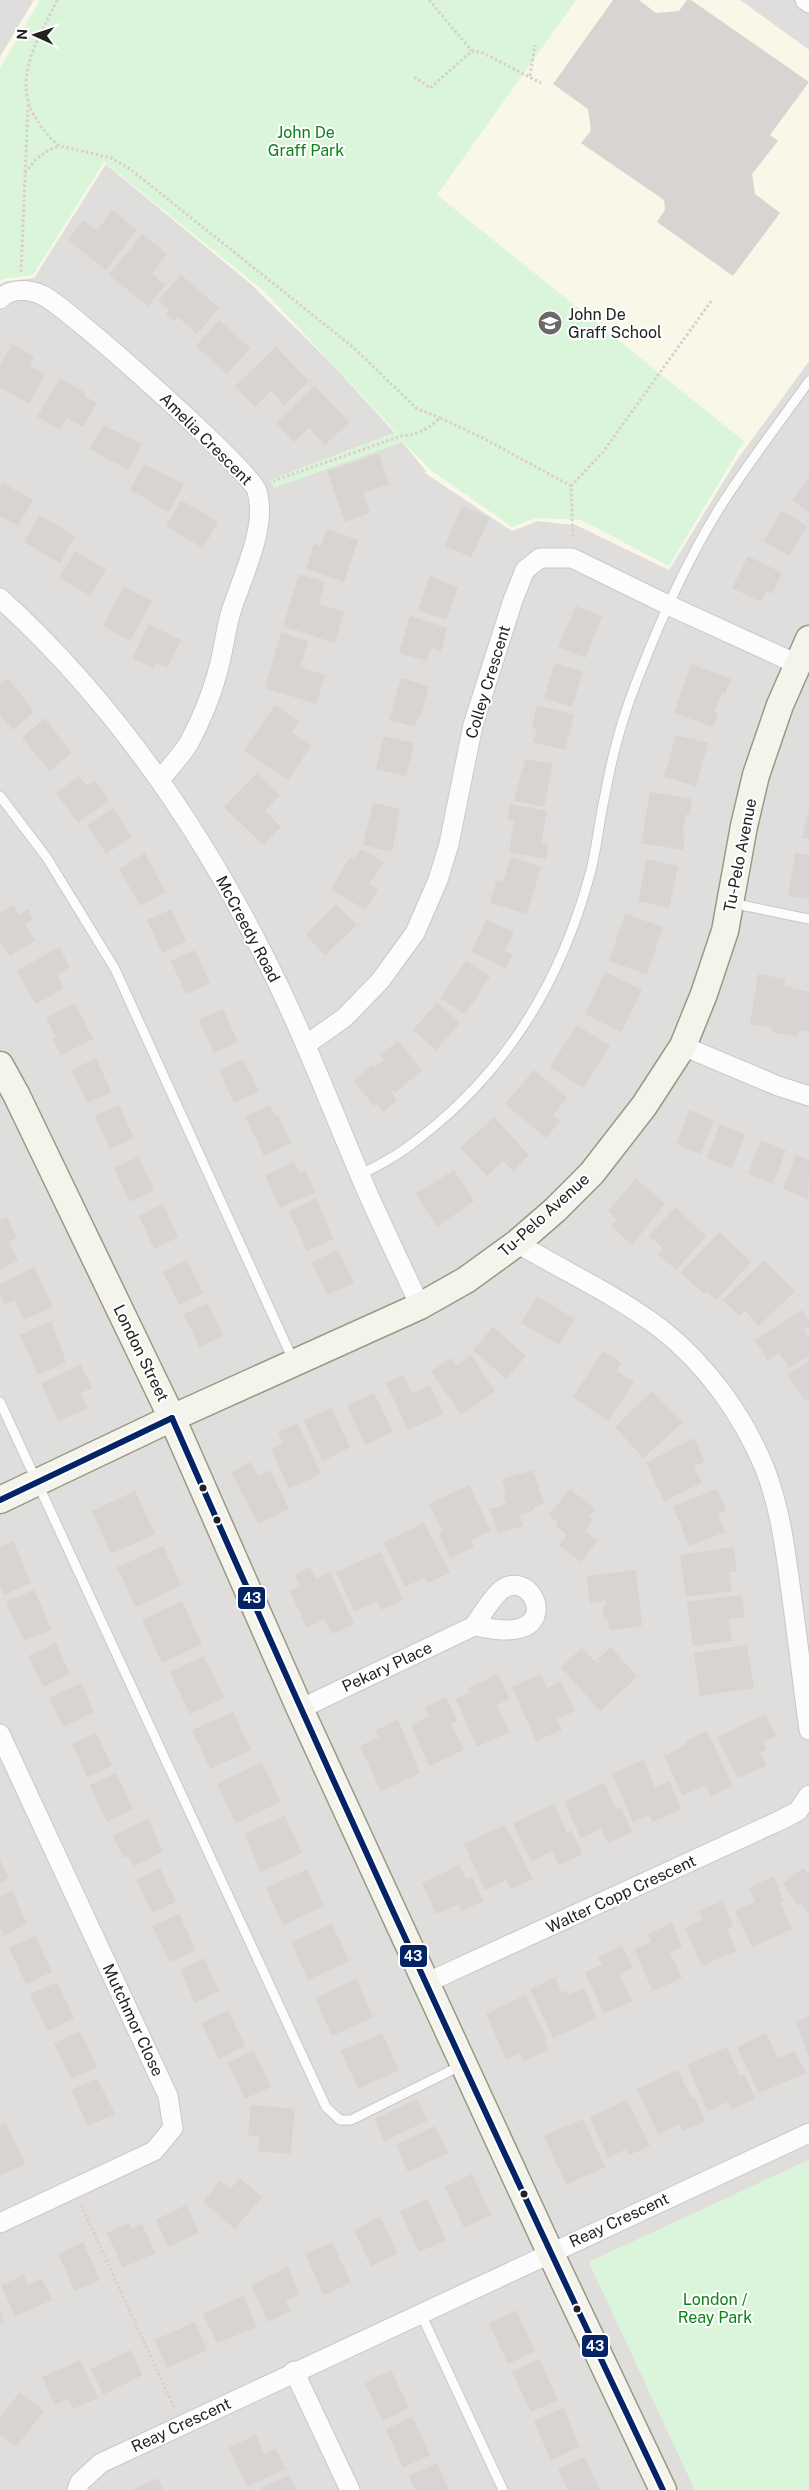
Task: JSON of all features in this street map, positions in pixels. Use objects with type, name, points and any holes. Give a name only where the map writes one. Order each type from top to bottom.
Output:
[{"type":"street","points":[[805,0],[809,3]]},
{"type":"street","points":[[0,299],[4,295],[21,290]]},
{"type":"street","name":"Amelia Crescent","points":[[21,290],[43,295],[115,351],[186,417],[257,489],[260,514],[256,538],[230,616],[217,675],[190,742],[160,780]]},
{"type":"street","name":"Colley Crescent","points":[[307,1044],[344,1018],[380,982],[415,934],[441,871],[449,844],[473,725],[513,600],[525,570],[540,558],[572,558],[668,605],[797,664]]},
{"type":"street","name":"McCreedy Road","points":[[0,598],[81,680],[131,739],[193,830],[260,947],[307,1044],[360,1175],[420,1306]]},
{"type":"street","name":"Tu-Pelo Avenue","points":[[0,1500],[172,1418],[420,1306],[466,1280],[516,1243],[555,1210],[592,1173],[644,1106],[683,1046],[717,959],[731,903],[744,826],[756,775],[797,664],[809,639]]},
{"type":"street","points":[[683,1046],[778,1086],[809,1096]]},
{"type":"street","name":"London Street","points":[[0,1065],[172,1418],[300,1709],[463,2065],[662,2490]]},
{"type":"street","points":[[516,1243],[633,1310],[659,1328],[684,1349],[704,1371],[722,1393],[747,1431],[765,1470],[779,1516],[809,1730]]},
{"type":"street","name":"Pekary Place","points":[[300,1709],[474,1626]]},
{"type":"street","name":"Mutchmor Close","points":[[0,1734],[168,2096],[173,2128],[154,2151],[0,2223]]},
{"type":"street","name":"Walter Copp Crescent","points":[[426,1983],[783,1819],[798,1811],[809,1795]]},
{"type":"street","name":"Reay Crescent","points":[[77,2490],[80,2482],[101,2463],[294,2371],[421,2314],[550,2252],[809,2133]]},
{"type":"street","points":[[294,2371],[350,2490]]},
{"type":"lane","points":[[360,1175],[403,1150],[445,1118],[481,1082],[516,1038],[549,985],[573,929],[590,872],[618,737],[638,678],[668,605],[700,541],[721,506],[809,381]]},
{"type":"lane","points":[[0,796],[47,858],[115,970],[294,1363]]},
{"type":"lane","points":[[731,903],[809,919]]},
{"type":"lane","points":[[0,1402],[326,2107],[340,2120],[351,2120],[463,2065]]},
{"type":"lane","points":[[421,2314],[503,2490]]},
{"type":"path","points":[[21,290],[28,104],[24,83],[57,0]]},
{"type":"path","points":[[429,0],[472,51],[481,52],[541,83]]},
{"type":"path","points":[[530,76],[535,45]]},
{"type":"path","points":[[414,77],[430,88],[472,51]]},
{"type":"path","points":[[28,104],[50,136],[60,146]]},
{"type":"path","points":[[25,174],[34,160],[47,150],[60,146],[112,158],[130,169],[354,348],[416,408],[480,437],[571,486]]},
{"type":"path","points":[[572,558],[573,518],[571,486],[603,452],[712,300]]},
{"type":"path","points":[[257,489],[401,436],[414,435],[433,425],[440,418]]},
{"type":"path","points":[[74,2189],[182,2424]]},
{"type":"shaded area","points":[[0,0],[34,0],[0,57]]},
{"type":"shaded area","name":"John De Graff Park","points":[[34,0],[740,0],[809,50],[809,361],[736,461],[669,570],[576,525],[537,521],[512,531],[425,473],[426,471],[394,432],[333,365],[251,284],[106,164],[34,278],[6,281],[0,284],[0,57]]},
{"type":"shaded area","points":[[740,0],[809,0],[809,50]]},
{"type":"shaded area","points":[[105,164],[251,284],[333,365],[394,432],[426,471],[425,473],[512,531],[537,521],[576,525],[669,570],[736,461],[809,361],[809,2160],[589,2262],[695,2490],[0,2490],[0,284],[6,281],[34,278]]},
{"type":"green space","name":"John De Graff Park","points":[[40,0],[576,0],[437,195],[744,441],[669,566],[581,520],[536,518],[512,527],[431,470],[403,442],[274,488],[270,480],[396,432],[265,292],[104,162],[33,275],[0,281],[0,68]]},
{"type":"green space","name":"London / Reay Park","points":[[809,2160],[809,2490],[695,2490],[589,2262]]},
{"type":"building","points":[[613,0],[639,0],[656,13],[679,11],[687,0],[691,0],[809,82],[770,135],[778,141],[752,174],[755,194],[780,213],[733,276],[657,222],[665,210],[664,200],[581,143],[591,131],[588,109],[553,84]]},
{"type":"building","points":[[112,210],[137,230],[106,270],[68,240],[83,220],[97,231]]},
{"type":"building","points":[[142,234],[167,254],[152,274],[165,285],[148,306],[109,275]]},
{"type":"building","points":[[181,275],[219,308],[197,334],[178,317],[175,321],[166,314],[169,310],[158,301]]},
{"type":"building","points":[[219,320],[250,348],[227,374],[196,346]]},
{"type":"building","points":[[12,344],[34,357],[30,366],[45,375],[29,404],[0,387],[0,365]]},
{"type":"building","points":[[276,347],[309,381],[284,405],[271,391],[255,407],[235,386]]},
{"type":"building","points":[[60,378],[86,393],[84,396],[97,403],[83,427],[67,418],[60,430],[37,417]]},
{"type":"building","points":[[315,386],[349,422],[325,445],[309,428],[294,442],[276,423]]},
{"type":"building","points":[[103,425],[142,444],[128,470],[90,449]]},
{"type":"building","points":[[379,454],[389,484],[363,493],[370,513],[345,522],[327,471]]},
{"type":"building","points":[[144,464],[184,484],[169,512],[130,490]]},
{"type":"building","points":[[809,477],[809,513],[792,500]]},
{"type":"building","points":[[3,483],[33,500],[18,526],[0,516],[0,489]]},
{"type":"building","points":[[181,500],[218,522],[203,548],[166,526]]},
{"type":"building","points":[[462,506],[490,518],[471,557],[445,546]]},
{"type":"building","points":[[782,511],[807,526],[789,556],[763,541]]},
{"type":"building","points":[[39,515],[75,536],[60,563],[24,542]]},
{"type":"building","points":[[327,529],[358,540],[344,582],[306,569],[314,544],[321,546]]},
{"type":"building","points":[[75,551],[106,569],[91,596],[59,578]]},
{"type":"building","points":[[748,556],[782,573],[772,594],[766,591],[761,602],[732,588]]},
{"type":"building","points":[[299,574],[325,582],[319,604],[344,612],[335,643],[283,626]]},
{"type":"building","points":[[430,576],[458,587],[446,620],[418,610]]},
{"type":"building","points":[[124,587],[152,601],[130,641],[103,626]]},
{"type":"building","points":[[576,606],[602,616],[586,658],[558,647]]},
{"type":"building","points":[[410,616],[447,628],[441,651],[431,648],[427,661],[399,653]]},
{"type":"building","points":[[148,624],[181,640],[167,668],[156,663],[154,668],[133,658]]},
{"type":"building","points":[[281,632],[308,641],[300,667],[325,675],[316,704],[265,688]]},
{"type":"building","points":[[555,663],[583,672],[572,707],[544,698]]},
{"type":"building","points":[[691,664],[731,679],[725,694],[722,693],[718,702],[715,712],[718,713],[713,727],[674,713]]},
{"type":"building","points":[[8,678],[34,712],[13,730],[0,715],[0,684]]},
{"type":"building","points":[[401,678],[429,686],[421,716],[418,716],[415,727],[389,720]]},
{"type":"building","points":[[275,705],[299,722],[292,732],[311,746],[288,780],[244,750]]},
{"type":"building","points":[[537,705],[574,715],[565,750],[533,742],[537,729],[532,728]]},
{"type":"building","points":[[45,718],[71,753],[50,771],[22,738]]},
{"type":"building","points":[[676,735],[708,743],[696,786],[664,777]]},
{"type":"building","points":[[384,736],[414,743],[406,776],[376,769]]},
{"type":"building","points":[[525,759],[553,764],[544,807],[514,801]]},
{"type":"building","points":[[257,773],[280,795],[265,811],[281,827],[263,845],[224,807]]},
{"type":"building","points":[[79,776],[87,786],[95,780],[109,800],[78,823],[56,793]]},
{"type":"building","points":[[650,792],[692,799],[689,815],[686,814],[682,834],[685,834],[683,850],[641,843]]},
{"type":"building","points":[[373,803],[400,809],[392,852],[363,845]]},
{"type":"building","points":[[510,804],[547,811],[541,843],[549,844],[546,859],[509,852],[514,821],[507,820]]},
{"type":"building","points":[[113,808],[132,837],[106,854],[87,825]]},
{"type":"building","points":[[809,813],[809,839],[802,838]]},
{"type":"building","points":[[361,849],[384,862],[369,884],[378,889],[366,910],[331,890],[350,857],[355,860]]},
{"type":"building","points":[[145,853],[165,892],[141,906],[119,869]]},
{"type":"building","points":[[795,853],[809,855],[809,899],[788,896]]},
{"type":"building","points":[[511,857],[541,867],[527,914],[490,903],[497,880],[503,882]]},
{"type":"building","points":[[647,859],[678,866],[669,908],[638,901]]},
{"type":"building","points":[[336,904],[357,925],[325,955],[306,935]]},
{"type":"building","points":[[13,905],[19,915],[28,909],[33,919],[25,924],[35,940],[10,956],[0,941],[0,913]]},
{"type":"building","points":[[171,909],[186,941],[162,953],[147,920]]},
{"type":"building","points":[[625,914],[663,927],[647,974],[609,961]]},
{"type":"building","points":[[486,920],[514,932],[505,951],[512,954],[506,968],[471,952]]},
{"type":"building","points":[[59,947],[70,967],[57,975],[64,988],[36,1004],[17,971]]},
{"type":"building","points":[[195,950],[210,983],[186,994],[171,961]]},
{"type":"building","points":[[466,961],[490,977],[465,1014],[440,998]]},
{"type":"building","points":[[605,972],[642,990],[621,1032],[585,1014]]},
{"type":"building","points":[[758,974],[785,979],[784,986],[809,992],[809,1031],[799,1030],[798,1037],[772,1032],[772,1028],[750,1024]]},
{"type":"building","points":[[75,1003],[93,1039],[61,1055],[53,1039],[56,1037],[46,1018]]},
{"type":"building","points":[[437,1003],[460,1023],[436,1050],[413,1030]]},
{"type":"building","points":[[223,1009],[238,1042],[214,1053],[199,1020]]},
{"type":"building","points":[[577,1025],[610,1046],[583,1088],[550,1067]]},
{"type":"building","points":[[398,1041],[422,1070],[395,1093],[393,1090],[391,1092],[397,1100],[383,1112],[377,1104],[374,1106],[354,1081],[372,1065],[374,1067],[384,1060],[380,1055]]},
{"type":"building","points":[[96,1058],[111,1092],[87,1103],[72,1070]]},
{"type":"building","points":[[243,1059],[259,1091],[234,1103],[219,1070]]},
{"type":"building","points":[[534,1070],[567,1098],[553,1115],[560,1121],[546,1138],[505,1104]]},
{"type":"building","points":[[119,1105],[134,1138],[110,1149],[95,1116]]},
{"type":"building","points":[[270,1105],[275,1116],[278,1115],[291,1143],[264,1156],[245,1116]]},
{"type":"building","points":[[689,1110],[714,1120],[701,1154],[676,1144]]},
{"type":"building","points":[[494,1117],[529,1155],[513,1171],[503,1160],[487,1176],[460,1148]]},
{"type":"building","points":[[720,1124],[745,1134],[732,1168],[707,1158]]},
{"type":"building","points":[[761,1140],[786,1150],[773,1184],[748,1174]]},
{"type":"building","points":[[796,1155],[809,1160],[808,1199],[783,1189]]},
{"type":"building","points":[[138,1157],[154,1190],[130,1202],[114,1168]]},
{"type":"building","points":[[294,1162],[300,1173],[305,1170],[315,1192],[280,1208],[265,1175]]},
{"type":"building","points":[[454,1170],[474,1201],[437,1227],[416,1194]]},
{"type":"building","points":[[636,1179],[665,1204],[632,1245],[611,1226],[617,1219],[608,1211]]},
{"type":"building","points":[[316,1198],[333,1239],[307,1251],[289,1211]]},
{"type":"building","points":[[163,1204],[178,1237],[154,1249],[139,1216]]},
{"type":"building","points":[[675,1207],[706,1236],[676,1270],[658,1254],[663,1248],[649,1236]]},
{"type":"building","points":[[7,1217],[17,1238],[9,1242],[18,1261],[0,1269],[0,1220]]},
{"type":"building","points":[[719,1232],[751,1262],[716,1300],[707,1292],[704,1294],[681,1273]]},
{"type":"building","points":[[338,1250],[354,1283],[327,1295],[312,1262]]},
{"type":"building","points":[[187,1260],[203,1293],[179,1305],[163,1272]]},
{"type":"building","points":[[764,1260],[795,1291],[759,1326],[745,1311],[739,1316],[723,1300]]},
{"type":"building","points":[[34,1267],[53,1307],[24,1320],[15,1300],[5,1304],[0,1293],[0,1284]]},
{"type":"building","points":[[537,1296],[575,1319],[559,1345],[521,1323]]},
{"type":"building","points":[[208,1303],[223,1336],[199,1347],[184,1314]]},
{"type":"building","points":[[802,1310],[809,1321],[809,1326],[803,1330],[809,1339],[809,1355],[789,1368],[779,1353],[768,1361],[755,1340]]},
{"type":"building","points":[[51,1321],[66,1362],[38,1375],[20,1335]]},
{"type":"building","points":[[493,1327],[526,1356],[506,1379],[473,1350]]},
{"type":"building","points":[[603,1351],[621,1363],[616,1371],[634,1382],[608,1421],[573,1397]]},
{"type":"building","points":[[471,1355],[495,1391],[461,1415],[431,1371],[451,1358],[456,1366]]},
{"type":"building","points":[[809,1361],[809,1398],[805,1401],[788,1375]]},
{"type":"building","points":[[81,1365],[92,1388],[81,1393],[88,1408],[58,1421],[41,1383]]},
{"type":"building","points":[[403,1375],[412,1393],[430,1385],[443,1414],[408,1430],[386,1383]]},
{"type":"building","points":[[652,1391],[683,1422],[643,1458],[615,1427]]},
{"type":"building","points":[[374,1393],[393,1432],[365,1445],[347,1405]]},
{"type":"building","points":[[331,1408],[350,1447],[323,1461],[304,1421]]},
{"type":"building","points":[[298,1423],[321,1474],[289,1489],[271,1449],[283,1443],[278,1432]]},
{"type":"building","points":[[694,1438],[705,1462],[694,1466],[702,1483],[664,1501],[646,1463]]},
{"type":"building","points":[[251,1462],[258,1476],[270,1470],[289,1509],[258,1524],[231,1472]]},
{"type":"building","points":[[533,1470],[544,1503],[534,1507],[534,1510],[519,1515],[523,1526],[498,1533],[490,1509],[506,1504],[503,1494],[506,1493],[502,1479]]},
{"type":"building","points":[[469,1485],[491,1531],[471,1540],[474,1547],[450,1558],[439,1534],[443,1532],[429,1504]]},
{"type":"building","points":[[570,1489],[595,1509],[589,1516],[594,1519],[585,1531],[597,1541],[581,1562],[559,1545],[567,1535],[556,1526],[558,1523],[549,1515]]},
{"type":"building","points":[[717,1489],[726,1511],[718,1514],[725,1532],[689,1546],[673,1506]]},
{"type":"building","points":[[135,1491],[155,1534],[111,1554],[92,1511]]},
{"type":"building","points":[[424,1523],[450,1573],[427,1583],[425,1578],[405,1587],[384,1542]]},
{"type":"building","points":[[13,1541],[31,1583],[4,1595],[0,1586],[0,1547]]},
{"type":"building","points":[[163,1546],[181,1585],[136,1607],[117,1567]]},
{"type":"building","points":[[734,1547],[737,1571],[729,1572],[732,1591],[686,1597],[680,1555]]},
{"type":"building","points":[[381,1552],[403,1600],[381,1610],[377,1601],[354,1611],[336,1572]]},
{"type":"building","points":[[310,1567],[316,1579],[330,1572],[354,1624],[332,1634],[325,1619],[307,1628],[290,1591],[300,1586],[295,1574]]},
{"type":"building","points":[[636,1570],[642,1626],[610,1630],[608,1619],[604,1619],[603,1606],[607,1605],[606,1601],[590,1603],[587,1576]]},
{"type":"building","points":[[34,1590],[52,1630],[24,1641],[6,1602]]},
{"type":"building","points":[[742,1595],[745,1617],[729,1619],[732,1641],[693,1646],[687,1602]]},
{"type":"building","points":[[182,1601],[202,1644],[162,1663],[142,1620]]},
{"type":"building","points":[[56,1643],[70,1674],[43,1687],[28,1656]]},
{"type":"building","points":[[747,1645],[754,1688],[700,1696],[694,1653]]},
{"type":"building","points":[[611,1647],[637,1677],[600,1711],[561,1667],[582,1648],[597,1664],[600,1661],[598,1659]]},
{"type":"building","points":[[204,1656],[224,1698],[190,1714],[170,1672]]},
{"type":"building","points":[[498,1674],[510,1699],[497,1705],[509,1732],[477,1747],[456,1699],[470,1692],[468,1688]]},
{"type":"building","points":[[541,1674],[547,1688],[561,1681],[575,1711],[557,1719],[562,1730],[536,1741],[512,1687]]},
{"type":"building","points":[[81,1683],[94,1712],[63,1727],[49,1698]]},
{"type":"building","points":[[446,1697],[457,1721],[451,1724],[464,1750],[429,1766],[411,1725],[429,1716],[425,1707]]},
{"type":"building","points":[[233,1712],[251,1750],[210,1769],[192,1730]]},
{"type":"building","points":[[766,1714],[776,1736],[763,1742],[766,1750],[760,1752],[766,1766],[738,1778],[717,1737]]},
{"type":"building","points":[[398,1720],[420,1773],[381,1791],[360,1746],[379,1737],[376,1730]]},
{"type":"building","points":[[707,1731],[733,1786],[711,1796],[706,1785],[683,1796],[664,1756],[687,1744],[686,1741]]},
{"type":"building","points":[[96,1733],[112,1766],[87,1777],[72,1744]]},
{"type":"building","points":[[643,1760],[655,1787],[669,1781],[681,1809],[653,1822],[649,1815],[633,1822],[612,1774]]},
{"type":"building","points":[[262,1762],[281,1802],[236,1823],[217,1784]]},
{"type":"building","points":[[116,1773],[133,1809],[107,1822],[90,1785]]},
{"type":"building","points":[[604,1783],[617,1810],[621,1808],[632,1832],[608,1843],[601,1829],[581,1838],[564,1802]]},
{"type":"building","points":[[554,1804],[567,1833],[572,1831],[582,1854],[559,1865],[552,1851],[531,1861],[513,1823]]},
{"type":"building","points":[[285,1816],[302,1853],[261,1872],[244,1834]]},
{"type":"building","points":[[148,1819],[163,1852],[134,1866],[129,1856],[124,1858],[113,1836]]},
{"type":"building","points":[[505,1825],[533,1879],[510,1889],[506,1880],[485,1890],[464,1844]]},
{"type":"building","points":[[0,1860],[9,1878],[0,1883]]},
{"type":"building","points":[[459,1865],[466,1880],[472,1877],[483,1901],[462,1911],[459,1904],[436,1914],[422,1883]]},
{"type":"building","points":[[160,1868],[176,1902],[152,1913],[136,1880]]},
{"type":"building","points":[[804,1868],[809,1875],[809,1915],[801,1903],[798,1906],[783,1883]]},
{"type":"building","points":[[307,1869],[324,1906],[283,1925],[266,1888]]},
{"type":"building","points":[[773,1876],[784,1901],[780,1902],[792,1929],[752,1947],[735,1911],[755,1902],[749,1888]]},
{"type":"building","points":[[12,1891],[27,1924],[3,1936],[0,1928],[0,1897]]},
{"type":"building","points":[[722,1901],[733,1926],[727,1929],[736,1951],[702,1966],[685,1928],[703,1920],[699,1911]]},
{"type":"building","points":[[179,1914],[196,1950],[170,1962],[152,1926]]},
{"type":"building","points":[[672,1923],[682,1947],[670,1952],[682,1978],[653,1991],[634,1949],[651,1942],[648,1934]]},
{"type":"building","points":[[332,1924],[349,1961],[308,1980],[291,1942]]},
{"type":"building","points":[[35,1936],[52,1972],[26,1984],[9,1948]]},
{"type":"building","points":[[622,1946],[633,1968],[619,1974],[632,2001],[604,2014],[585,1972],[602,1965],[598,1957]]},
{"type":"building","points":[[204,1958],[219,1991],[195,2003],[180,1970]]},
{"type":"building","points":[[555,1977],[562,1993],[567,1991],[569,1995],[584,1988],[597,2018],[553,2038],[530,1989]]},
{"type":"building","points":[[356,1979],[373,2017],[332,2036],[315,1998]]},
{"type":"building","points":[[57,1982],[74,2018],[48,2031],[30,1994]]},
{"type":"building","points":[[526,1995],[547,2040],[545,2041],[549,2050],[524,2061],[520,2053],[506,2059],[486,2014]]},
{"type":"building","points":[[228,2010],[245,2046],[219,2059],[201,2023]]},
{"type":"building","points":[[809,2016],[809,2057],[796,2021]]},
{"type":"building","points":[[80,2031],[97,2067],[71,2079],[54,2043]]},
{"type":"building","points":[[382,2033],[399,2070],[358,2089],[341,2051]]},
{"type":"building","points":[[766,2033],[778,2058],[795,2051],[806,2073],[759,2093],[737,2047]]},
{"type":"building","points":[[727,2047],[740,2076],[744,2074],[755,2098],[731,2109],[728,2102],[708,2111],[687,2065]]},
{"type":"building","points":[[254,2050],[271,2087],[245,2099],[228,2063]]},
{"type":"building","points":[[678,2070],[691,2098],[694,2097],[705,2121],[682,2131],[679,2124],[658,2134],[637,2089]]},
{"type":"building","points":[[97,2078],[115,2114],[88,2126],[71,2090]]},
{"type":"building","points":[[417,2099],[427,2121],[384,2141],[374,2119]]},
{"type":"building","points":[[627,2100],[650,2146],[629,2155],[626,2149],[608,2158],[590,2117]]},
{"type":"building","points":[[251,2105],[295,2109],[290,2154],[258,2151],[260,2137],[248,2135]]},
{"type":"building","points":[[583,2119],[605,2167],[566,2185],[544,2136]]},
{"type":"building","points":[[6,2123],[25,2164],[0,2176],[0,2126]]},
{"type":"building","points":[[435,2126],[448,2153],[408,2172],[396,2145]]},
{"type":"building","points":[[472,2174],[491,2215],[464,2228],[445,2187]]},
{"type":"building","points":[[240,2178],[262,2197],[235,2229],[203,2202],[220,2181],[230,2189]]},
{"type":"building","points":[[427,2199],[446,2240],[419,2252],[400,2211]]},
{"type":"building","points":[[186,2205],[199,2233],[168,2247],[156,2220]]},
{"type":"building","points":[[380,2217],[398,2254],[371,2266],[354,2230]]},
{"type":"building","points":[[129,2223],[131,2229],[142,2224],[155,2253],[123,2268],[107,2233]]},
{"type":"building","points":[[83,2242],[100,2280],[75,2291],[58,2254]]},
{"type":"building","points":[[332,2242],[351,2283],[324,2295],[305,2254]]},
{"type":"building","points":[[288,2267],[300,2294],[286,2301],[291,2311],[268,2322],[251,2285]]},
{"type":"building","points":[[24,2275],[28,2285],[42,2279],[52,2300],[15,2316],[1,2285]]},
{"type":"building","points":[[243,2296],[257,2327],[217,2343],[203,2314]]},
{"type":"building","points":[[0,2310],[3,2322],[0,2323]]},
{"type":"building","points":[[516,2310],[535,2351],[508,2364],[489,2323]]},
{"type":"building","points":[[195,2322],[207,2350],[167,2368],[155,2340]]},
{"type":"building","points":[[131,2350],[142,2375],[103,2395],[91,2369]]},
{"type":"building","points":[[539,2359],[558,2400],[531,2412],[512,2372]]},
{"type":"building","points":[[80,2360],[98,2398],[73,2409],[68,2399],[55,2405],[42,2377]]},
{"type":"building","points":[[391,2370],[409,2408],[383,2421],[365,2383]]},
{"type":"building","points":[[20,2392],[44,2411],[16,2447],[0,2435],[0,2418]]},
{"type":"building","points":[[563,2408],[580,2447],[551,2460],[534,2421]]},
{"type":"building","points":[[412,2417],[430,2455],[403,2468],[386,2429]]},
{"type":"building","points":[[256,2435],[264,2454],[276,2449],[285,2469],[247,2487],[229,2447]]},
{"type":"building","points":[[584,2457],[600,2490],[568,2490],[558,2469]]},
{"type":"building","points":[[437,2463],[449,2490],[415,2490],[409,2476]]},
{"type":"building","points":[[289,2475],[296,2490],[263,2490],[261,2488]]},
{"type":"building","points":[[158,2478],[163,2490],[132,2490]]},
{"type":"transit line","name":"43","points":[[172,1418],[413,1956],[663,2490]]},
{"type":"transit line","name":"43","points":[[0,1500],[172,1418]]},
{"type":"place","name":"John De Graff School","points":[[550,323]]}]
